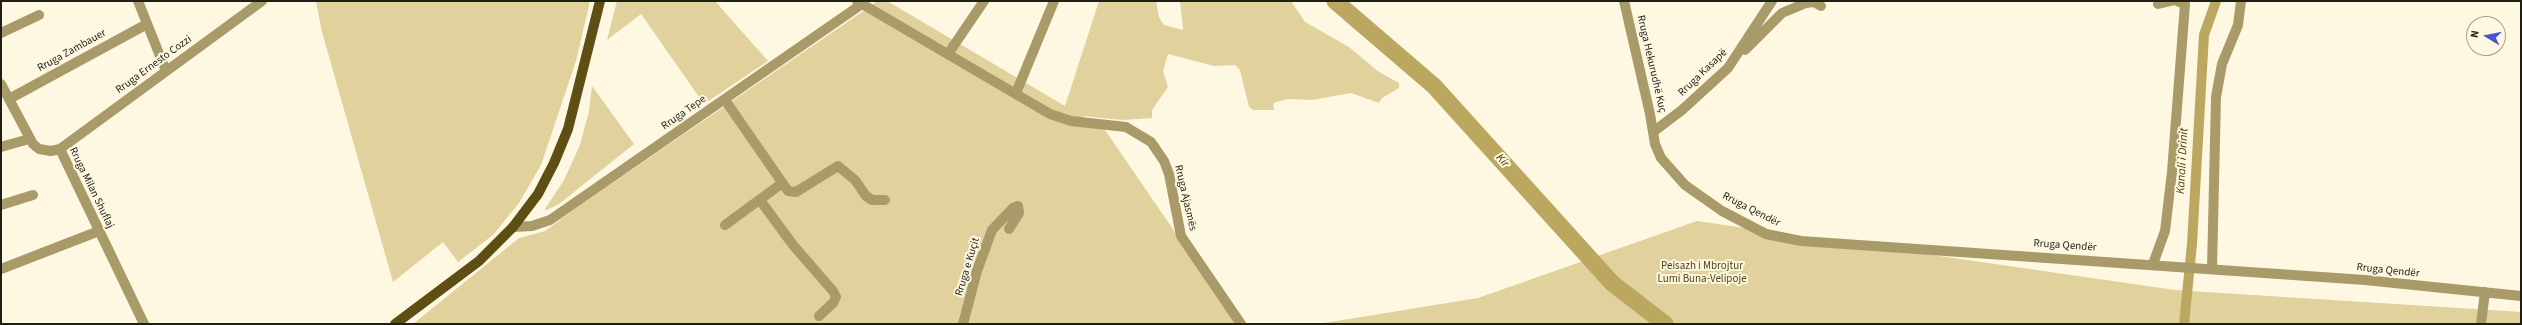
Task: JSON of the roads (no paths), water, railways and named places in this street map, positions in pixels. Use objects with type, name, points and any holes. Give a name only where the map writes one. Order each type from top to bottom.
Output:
[{"type":"main road","points":[[395,324],[478,261],[513,227],[538,194],[561,147],[571,117],[600,1]]},
{"type":"street","points":[[138,1],[166,71]]},
{"type":"street","name":"Rruga Ernesto Cozzi","points":[[60,148],[262,1]]},
{"type":"street","points":[[948,54],[984,1]]},
{"type":"street","points":[[860,3],[1016,93],[1054,1]]},
{"type":"street","name":"Rruga Hekurudhë Kuç","points":[[1624,1],[1653,132]]},
{"type":"street","name":"Rruga Kasapë","points":[[1653,132],[1688,105],[1736,58],[1772,1]]},
{"type":"street","points":[[1736,58],[1782,13],[1789,1]]},
{"type":"street","points":[[2158,4],[2171,1]]},
{"type":"street","points":[[2208,269],[2216,97],[2222,64],[2238,25],[2241,1]]},
{"type":"street","points":[[1782,13],[1806,3],[1814,2],[1821,6]]},
{"type":"street","points":[[2153,264],[2162,243],[2168,205],[2183,2]]},
{"type":"street","name":"Rruga Tepe","points":[[513,227],[532,226],[550,220],[725,100],[860,3]]},
{"type":"street","points":[[1,33],[39,15]]},
{"type":"street","name":"Rruga Zambauer","points":[[9,99],[146,24]]},
{"type":"street","name":"Rruga Milan Shuflaj","points":[[1,84],[30,139],[39,149],[51,151],[60,148],[144,324]]},
{"type":"street","name":"Rruga Ajasmës","points":[[1016,93],[1062,118],[1126,127],[1151,142],[1164,161],[1169,174],[1181,236],[1241,324]]},
{"type":"street","points":[[725,100],[781,184],[788,191],[796,192],[838,166],[855,180],[866,196],[872,200],[885,200]]},
{"type":"street","name":"Rruga Qendër","points":[[1653,132],[1661,158],[1685,184],[1722,211],[1766,234],[1778,238],[2365,280],[2521,296]]},
{"type":"street","points":[[1,147],[30,139]]},
{"type":"street","points":[[725,225],[781,184]]},
{"type":"street","points":[[1,205],[33,195]]},
{"type":"street","points":[[760,200],[793,245],[833,291],[836,297],[833,303],[818,316]]},
{"type":"street","name":"Rruga e Kuçit","points":[[963,324],[977,271],[992,230],[1013,208],[1018,206],[1019,213],[1009,229]]},
{"type":"street","points":[[1,269],[99,231]]},
{"type":"street","points":[[2481,324],[2485,292]]},
{"type":"waterway","name":"Kir","points":[[1335,1],[1434,86],[1612,283],[1665,324]]},
{"type":"waterway","name":"Kanali i Drinit","points":[[2184,324],[2192,244],[2204,35],[2216,1]]},
{"type":"park label","name":"Peisazh i Mbrojtur Lumi Buna-Velipoje","points":[[1702,273]]}]
